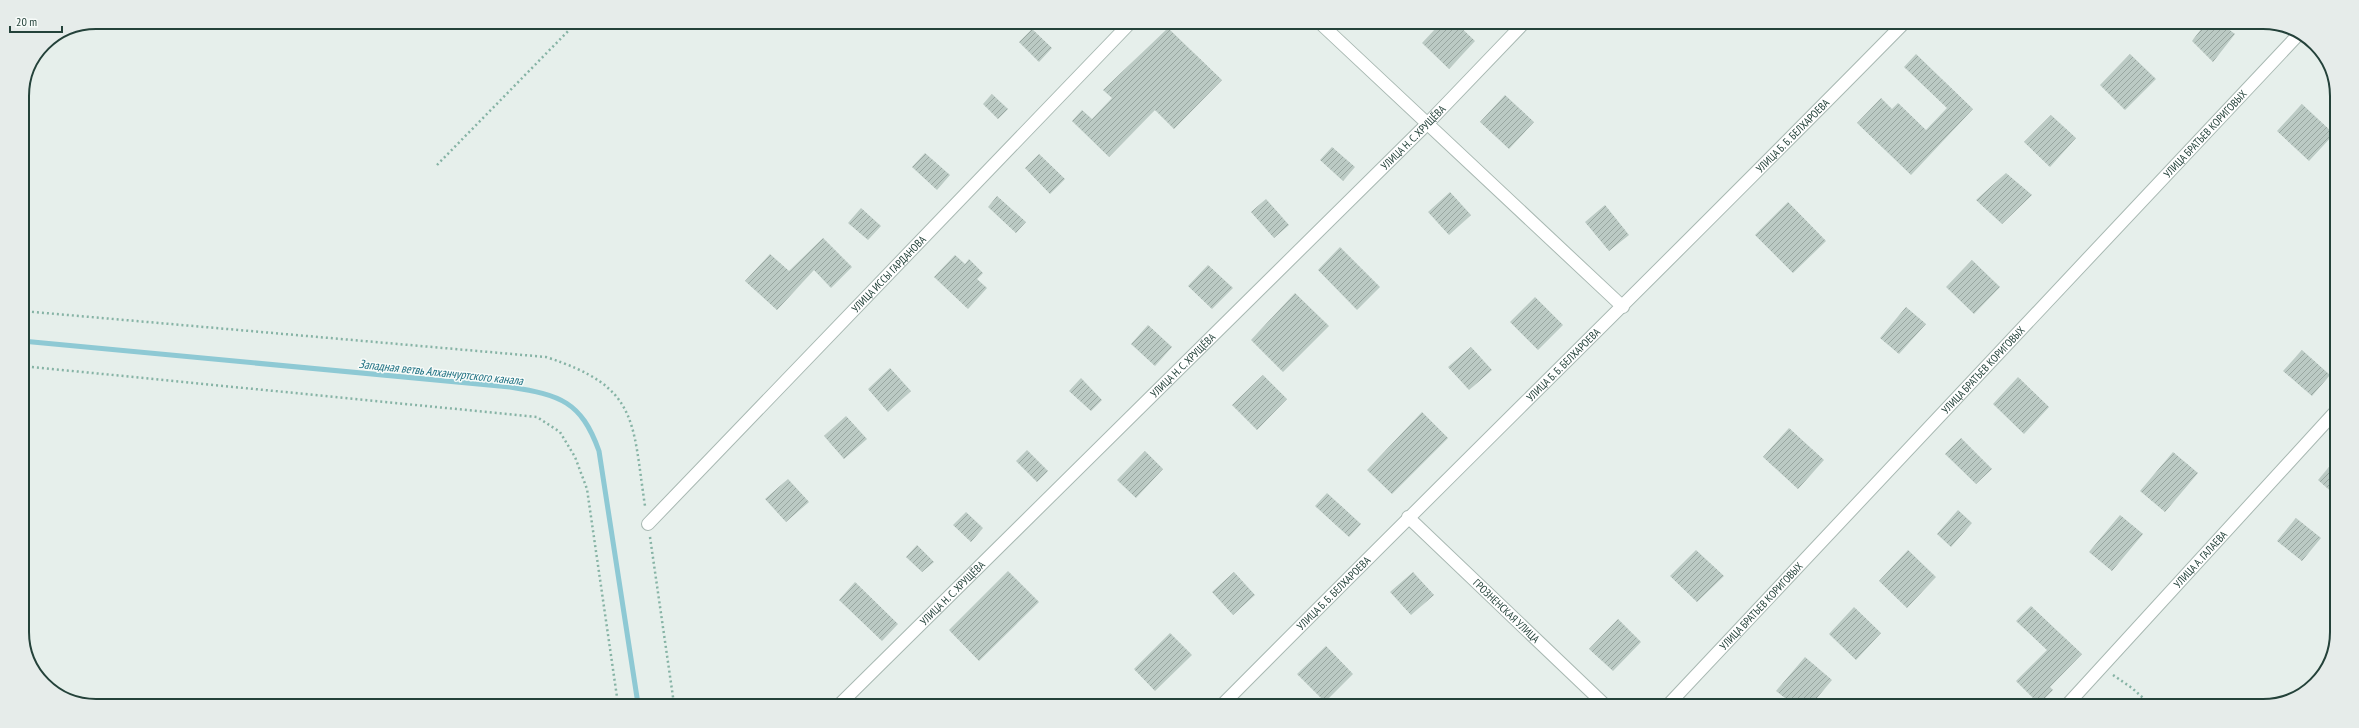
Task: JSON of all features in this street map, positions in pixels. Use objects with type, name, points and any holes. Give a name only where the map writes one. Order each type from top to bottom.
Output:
[{"type":"street","name":"УЛИЦА ИССЫ ГАРДАНОВА","points":[[648,524],[1124,29]]},
{"type":"street","points":[[1326,29],[1623,306]]},
{"type":"street","name":"УЛИЦА Н. С. ХРУЩЁВА","points":[[845,699],[1427,124],[1518,29]]},
{"type":"street","name":"УЛИЦА Б. Б. БЕЛХАРОЕВА","points":[[1228,699],[1408,517],[1623,306],[1898,29]]},
{"type":"street","name":"УЛИЦА БРАТЬЕВ КОРИГОВЫХ","points":[[1674,699],[2296,38]]},
{"type":"street","name":"УЛИЦА А. ГАЛАЕВА","points":[[2072,699],[2330,417]]},
{"type":"street","name":"ГРОЗНЕНСКАЯ УЛИЦА","points":[[1408,517],[1599,699]]},
{"type":"path","points":[[437,165],[570,29]]},
{"type":"path","points":[[29,312],[546,357],[574,366],[598,378],[618,396],[632,423],[673,699]]},
{"type":"path","points":[[29,367],[537,418],[560,432],[575,456],[586,489],[617,699]]},
{"type":"path","points":[[2101,667],[2132,688],[2144,699]]},
{"type":"building","points":[[1032,29],[1052,48],[1039,62],[1019,42]]},
{"type":"building","points":[[1167,29],[1169,29],[1222,80],[1174,129],[1155,110],[1109,157],[1072,121],[1082,110],[1092,119],[1112,98],[1103,90]]},
{"type":"building","points":[[1435,29],[1462,29],[1475,41],[1449,69],[1422,43]]},
{"type":"building","points":[[2201,29],[2228,29],[2235,34],[2213,62],[2192,41]]},
{"type":"building","points":[[1916,54],[1973,109],[1911,175],[1857,123],[1881,98],[1892,109],[1898,103],[1926,130],[1947,108],[1904,67]]},
{"type":"building","points":[[2130,54],[2156,79],[2125,110],[2100,85]]},
{"type":"building","points":[[992,94],[1008,109],[998,119],[983,104]]},
{"type":"building","points":[[1505,95],[1534,122],[1509,149],[1480,122]]},
{"type":"building","points":[[2302,104],[2330,130],[2330,138],[2309,161],[2277,131]]},
{"type":"building","points":[[2051,115],[2076,138],[2050,167],[2024,142]]},
{"type":"building","points":[[1332,147],[1355,167],[1343,181],[1320,160]]},
{"type":"building","points":[[925,153],[950,175],[937,190],[912,167]]},
{"type":"building","points":[[1039,154],[1065,179],[1050,194],[1025,168]]},
{"type":"building","points":[[2006,173],[2032,195],[2002,224],[1976,200]]},
{"type":"building","points":[[1450,192],[1471,215],[1449,235],[1428,212]]},
{"type":"building","points":[[997,196],[1026,222],[1016,233],[988,207]]},
{"type":"building","points":[[1266,199],[1289,225],[1274,238],[1251,212]]},
{"type":"building","points":[[1788,202],[1826,241],[1793,273],[1755,235]]},
{"type":"building","points":[[1605,205],[1629,235],[1609,251],[1585,222]]},
{"type":"building","points":[[861,208],[881,226],[868,240],[848,223]]},
{"type":"building","points":[[823,238],[852,267],[831,288],[814,270],[777,310],[745,281],[770,254],[789,271]]},
{"type":"building","points":[[1340,247],[1380,287],[1357,310],[1318,270]]},
{"type":"building","points":[[955,255],[965,264],[969,259],[983,273],[977,279],[987,288],[968,309],[934,277]]},
{"type":"building","points":[[1972,260],[2000,287],[1974,314],[1946,287]]},
{"type":"building","points":[[1208,265],[1233,288],[1212,309],[1188,286]]},
{"type":"building","points":[[1295,293],[1329,326],[1283,372],[1251,340]]},
{"type":"building","points":[[1535,297],[1563,325],[1538,350],[1510,322]]},
{"type":"building","points":[[1906,307],[1926,324],[1899,354],[1880,338]]},
{"type":"building","points":[[1148,325],[1172,347],[1155,366],[1131,344]]},
{"type":"building","points":[[1471,347],[1492,370],[1469,390],[1448,367]]},
{"type":"building","points":[[2302,350],[2330,375],[2312,396],[2283,371]]},
{"type":"building","points":[[890,368],[911,391],[888,412],[868,389]]},
{"type":"building","points":[[1263,375],[1287,399],[1257,430],[1232,405]]},
{"type":"building","points":[[2018,377],[2049,407],[2024,434],[1993,404]]},
{"type":"building","points":[[1081,378],[1102,400],[1091,411],[1069,391]]},
{"type":"building","points":[[1422,412],[1448,438],[1392,494],[1367,470]]},
{"type":"building","points":[[846,416],[867,439],[844,459],[824,436]]},
{"type":"building","points":[[1789,428],[1824,460],[1798,489],[1763,457]]},
{"type":"building","points":[[1961,438],[1992,469],[1976,484],[1945,454]]},
{"type":"building","points":[[1027,450],[1048,471],[1037,482],[1016,461]]},
{"type":"building","points":[[1145,451],[1163,469],[1136,498],[1117,480]]},
{"type":"building","points":[[2173,452],[2198,473],[2165,512],[2140,491]]},
{"type":"building","points":[[2330,466],[2330,491],[2318,480]]},
{"type":"building","points":[[788,479],[809,502],[786,522],[765,499]]},
{"type":"building","points":[[1327,493],[1361,524],[1349,537],[1315,506]]},
{"type":"building","points":[[1958,510],[1972,523],[1951,547],[1937,534]]},
{"type":"building","points":[[966,512],[983,528],[971,542],[953,525]]},
{"type":"building","points":[[2120,515],[2143,534],[2112,571],[2089,552]]},
{"type":"building","points":[[2296,518],[2321,538],[2302,561],[2277,541]]},
{"type":"building","points":[[917,545],[934,562],[922,572],[906,557]]},
{"type":"building","points":[[1696,550],[1724,576],[1697,602],[1670,576]]},
{"type":"building","points":[[1908,550],[1936,577],[1907,608],[1879,581]]},
{"type":"building","points":[[1008,571],[1039,602],[979,661],[949,630]]},
{"type":"building","points":[[1234,572],[1255,595],[1233,615],[1212,592]]},
{"type":"building","points":[[1413,572],[1434,595],[1411,615],[1390,592]]},
{"type":"building","points":[[855,582],[898,624],[882,641],[839,600]]},
{"type":"building","points":[[2031,606],[2082,654],[2050,687],[2053,690],[2044,699],[2034,699],[2016,681],[2047,650],[2016,621]]},
{"type":"building","points":[[1854,607],[1881,633],[1856,660],[1829,634]]},
{"type":"building","points":[[1618,619],[1641,642],[1613,671],[1589,649]]},
{"type":"building","points":[[1170,633],[1192,655],[1155,691],[1134,669]]},
{"type":"building","points":[[1326,646],[1353,674],[1328,699],[1322,699],[1297,674]]},
{"type":"building","points":[[1805,657],[1832,680],[1816,699],[1786,699],[1776,691]]},
{"type":"waterway","name":"Западная ветвь Алханчуртского канала","points":[[29,342],[510,387],[542,393],[566,403],[585,421],[599,451],[637,699]]}]
